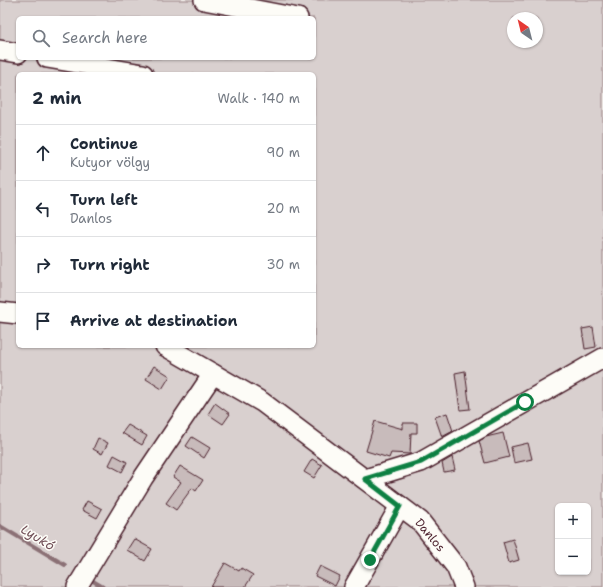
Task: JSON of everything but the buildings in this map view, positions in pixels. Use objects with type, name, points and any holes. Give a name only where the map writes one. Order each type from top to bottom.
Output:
[{"type":"street","points":[[204,0],[288,16]]},
{"type":"street","points":[[0,50],[16,53]]},
{"type":"street","points":[[59,60],[131,72]]},
{"type":"street","points":[[0,312],[16,314]]},
{"type":"street","name":"Danlos","points":[[168,348],[262,402],[420,521],[456,567],[464,587]]},
{"type":"street","points":[[365,479],[421,462],[603,358]]},
{"type":"street","points":[[77,587],[143,478],[213,374]]},
{"type":"street","points":[[354,587],[400,506]]},
{"type":"shaded area","points":[[0,0],[603,0],[603,587],[0,587]]},
{"type":"waterway","name":"Lyukó","points":[[0,526],[65,565]]},
{"type":"waterway","name":"Lyukó","points":[[93,581],[103,587]]},
{"type":"route","points":[[370,560],[400,506],[365,479],[421,462],[525,402]]}]
